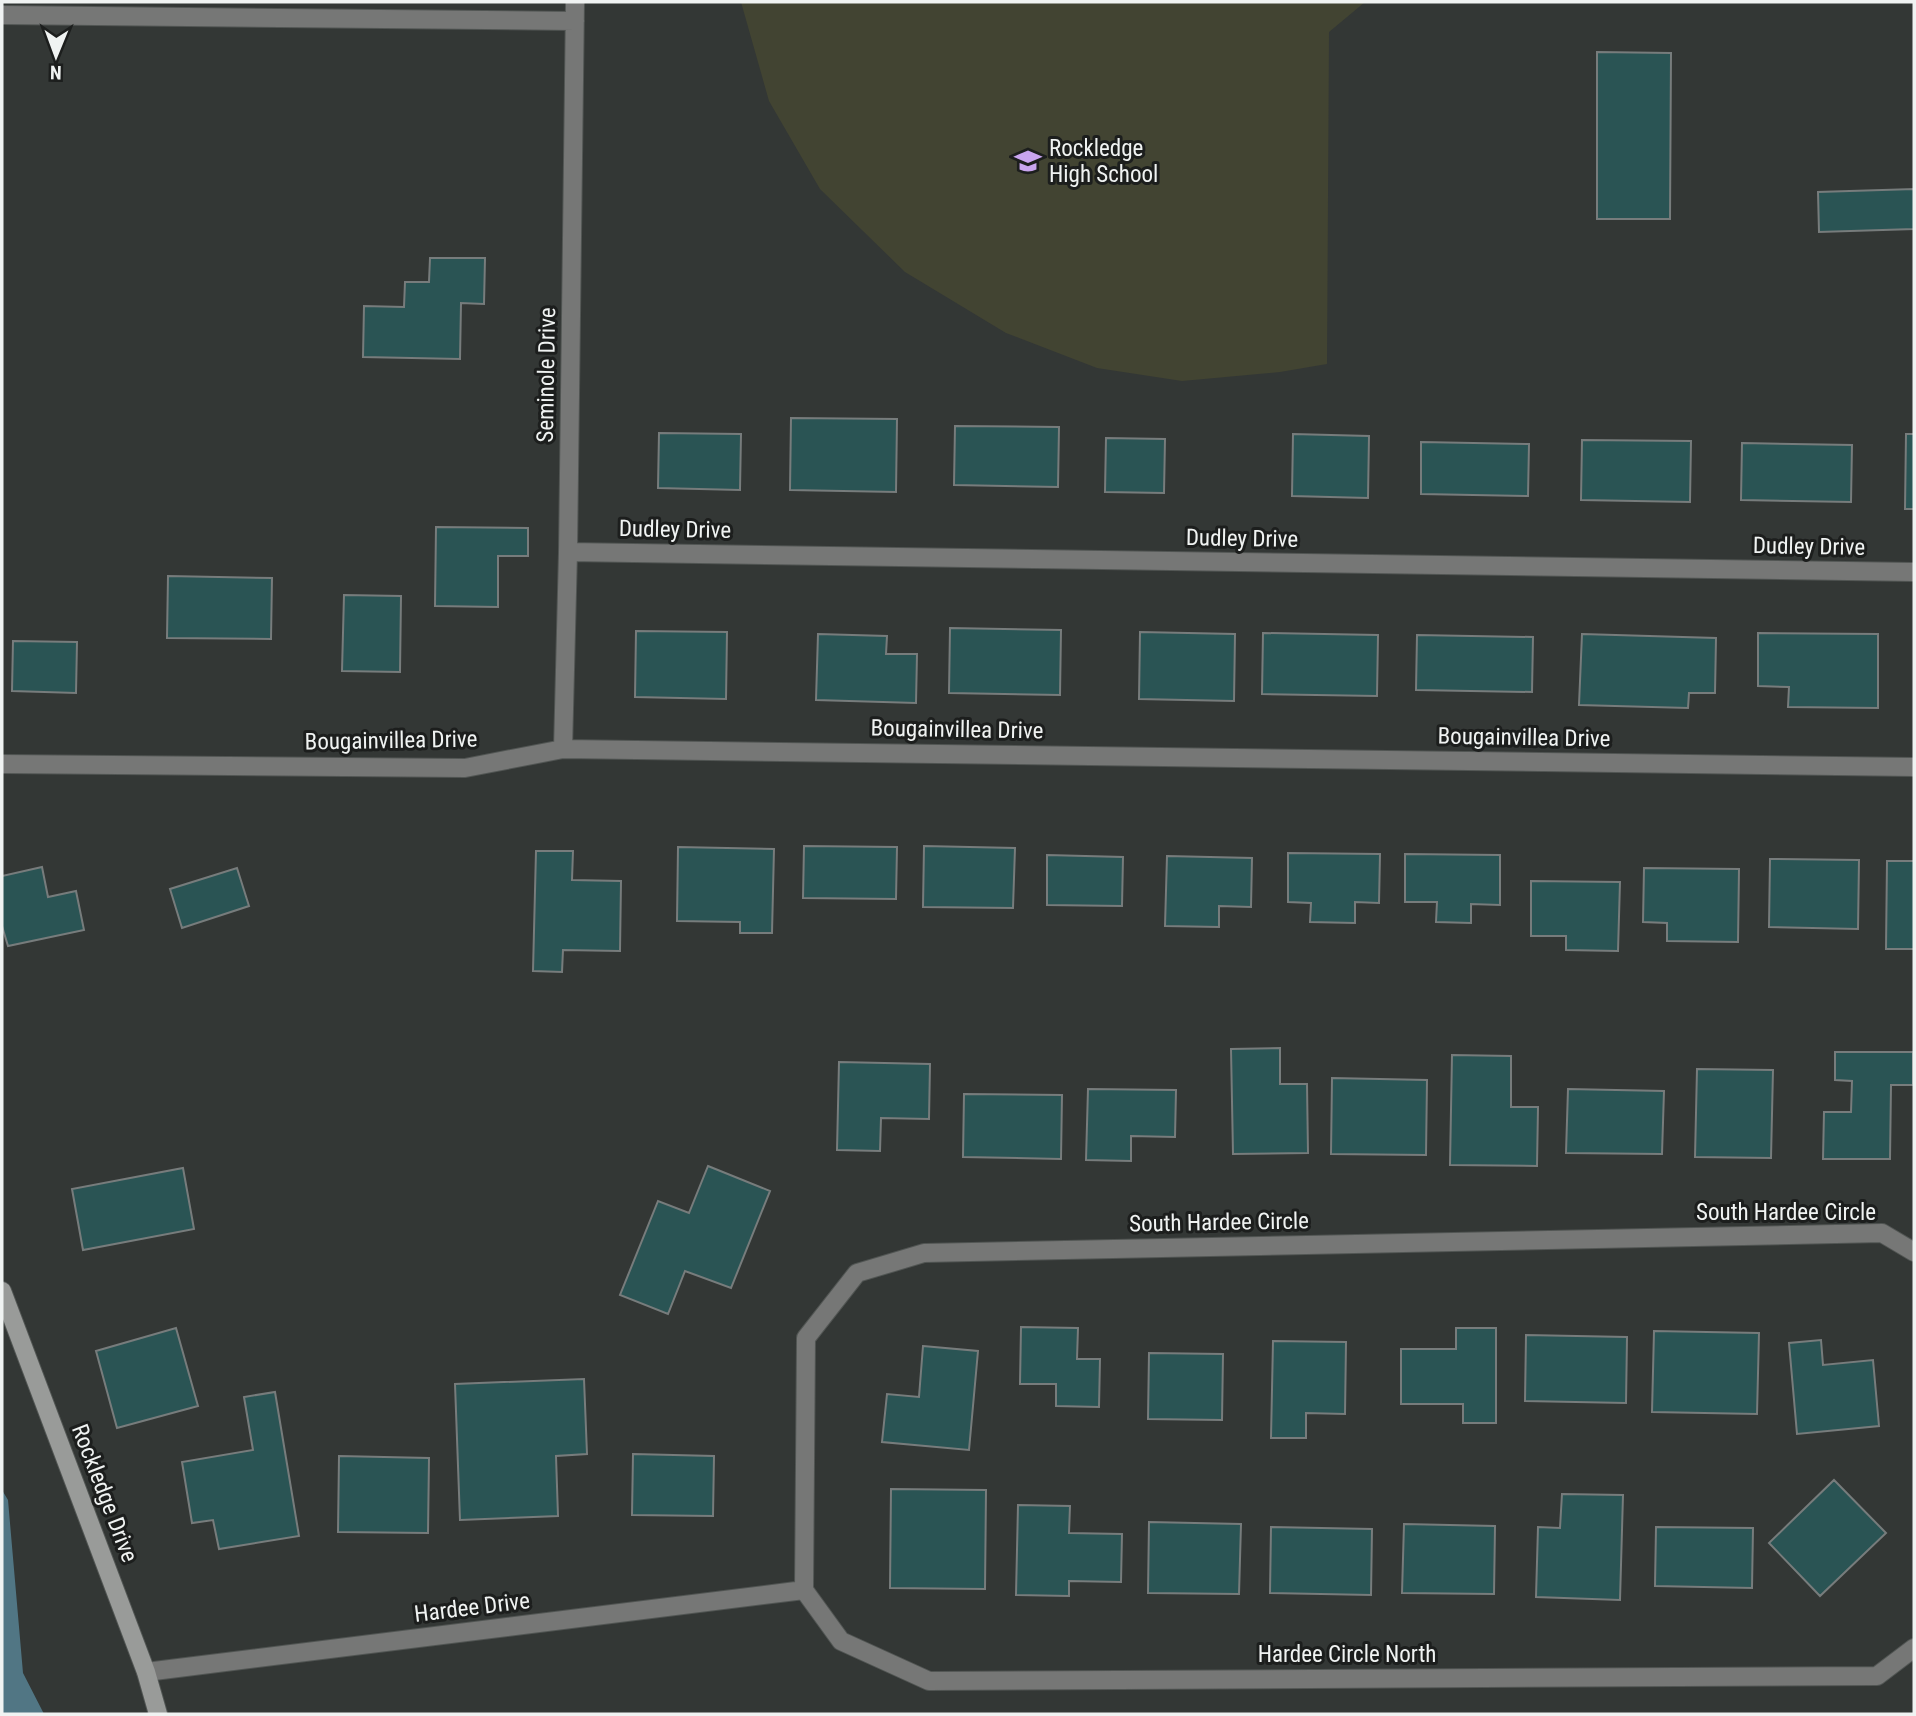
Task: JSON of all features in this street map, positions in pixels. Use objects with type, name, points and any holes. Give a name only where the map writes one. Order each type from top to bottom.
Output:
[{"type":"street","name":"Seminole Drive","points":[[563,749],[575,2]]},
{"type":"street","points":[[2,15],[575,21]]},
{"type":"street","name":"Dudley Drive","points":[[568,552],[1914,572]]},
{"type":"street","name":"Bougainvillea Drive","points":[[2,764],[465,768],[563,749],[1914,767]]},
{"type":"street","name":"South Hardee Circle","points":[[804,1590],[806,1338],[857,1273],[924,1253],[1854,1233],[1882,1233],[1914,1252]]},
{"type":"street","name":"Rockledge Drive","points":[[2,1291],[146,1672],[158,1714]]},
{"type":"street","name":"Hardee Circle North","points":[[804,1590],[841,1641],[929,1681],[1877,1676],[1914,1648]]},
{"type":"street","name":"Hardee Drive","points":[[146,1672],[804,1590]]},
{"type":"green space","points":[[741,2],[1365,2],[1329,32],[1327,364],[1280,372],[1182,381],[1097,368],[1006,333],[905,272],[820,189],[769,101]]},
{"type":"water","points":[[2,1490],[8,1500],[23,1673],[44,1714],[2,1714]]},
{"type":"building","points":[[1597,52],[1671,53],[1670,219],[1597,219]]},
{"type":"building","points":[[1914,189],[1914,229],[1819,232],[1818,192]]},
{"type":"building","points":[[430,258],[485,258],[484,304],[461,303],[460,359],[363,357],[364,306],[404,307],[405,282],[429,282]]},
{"type":"building","points":[[791,418],[897,419],[896,492],[790,490]]},
{"type":"building","points":[[955,426],[1059,427],[1058,487],[954,485]]},
{"type":"building","points":[[659,433],[741,434],[740,490],[658,488]]},
{"type":"building","points":[[1293,434],[1369,436],[1368,498],[1292,496]]},
{"type":"building","points":[[1906,434],[1914,434],[1914,509],[1905,509]]},
{"type":"building","points":[[1106,438],[1165,439],[1164,493],[1105,492]]},
{"type":"building","points":[[1582,440],[1691,441],[1690,502],[1581,500]]},
{"type":"building","points":[[1421,442],[1529,444],[1528,496],[1421,494]]},
{"type":"building","points":[[1742,443],[1852,445],[1851,502],[1741,500]]},
{"type":"building","points":[[436,527],[528,528],[528,556],[498,556],[498,607],[435,606]]},
{"type":"building","points":[[168,576],[272,578],[271,639],[167,638]]},
{"type":"building","points":[[344,595],[401,596],[400,672],[342,671]]},
{"type":"building","points":[[950,628],[1061,630],[1060,695],[949,693]]},
{"type":"building","points":[[636,631],[727,632],[726,699],[635,697]]},
{"type":"building","points":[[1140,632],[1235,634],[1234,701],[1139,699]]},
{"type":"building","points":[[1263,633],[1378,635],[1377,696],[1262,694]]},
{"type":"building","points":[[1758,633],[1878,634],[1878,708],[1788,707],[1789,687],[1758,686]]},
{"type":"building","points":[[818,634],[887,636],[886,654],[917,654],[916,703],[816,700]]},
{"type":"building","points":[[1582,634],[1716,638],[1715,693],[1689,693],[1688,708],[1579,705]]},
{"type":"building","points":[[1417,635],[1533,637],[1532,692],[1416,690]]},
{"type":"building","points":[[13,641],[77,642],[76,693],[12,691]]},
{"type":"building","points":[[804,846],[897,847],[896,899],[803,898]]},
{"type":"building","points":[[924,846],[1015,848],[1013,908],[923,907]]},
{"type":"building","points":[[678,847],[774,849],[772,933],[740,933],[740,922],[677,921]]},
{"type":"building","points":[[536,851],[573,851],[572,880],[621,881],[620,951],[563,950],[562,972],[533,971]]},
{"type":"building","points":[[1288,853],[1380,854],[1379,903],[1355,902],[1355,923],[1310,922],[1311,903],[1288,902]]},
{"type":"building","points":[[1405,854],[1500,855],[1500,905],[1471,904],[1471,923],[1436,922],[1437,902],[1405,902]]},
{"type":"building","points":[[1047,855],[1123,857],[1122,906],[1047,905]]},
{"type":"building","points":[[1167,856],[1252,858],[1251,907],[1219,906],[1219,927],[1165,926]]},
{"type":"building","points":[[1770,859],[1859,860],[1858,929],[1769,927]]},
{"type":"building","points":[[1887,861],[1914,861],[1914,949],[1886,949]]},
{"type":"building","points":[[42,867],[48,897],[76,891],[84,930],[8,946],[2,926],[2,876]]},
{"type":"building","points":[[237,868],[249,906],[182,928],[170,889]]},
{"type":"building","points":[[1644,868],[1739,869],[1738,942],[1667,941],[1667,923],[1643,922]]},
{"type":"building","points":[[1531,881],[1620,882],[1618,951],[1566,950],[1566,936],[1531,936]]},
{"type":"building","points":[[1280,1048],[1280,1084],[1307,1084],[1308,1153],[1233,1154],[1231,1049]]},
{"type":"building","points":[[1835,1052],[1913,1052],[1913,1085],[1891,1085],[1890,1159],[1823,1159],[1824,1112],[1851,1112],[1852,1081],[1835,1080]]},
{"type":"building","points":[[1452,1055],[1511,1056],[1511,1107],[1538,1107],[1537,1166],[1450,1165]]},
{"type":"building","points":[[839,1062],[930,1064],[929,1119],[881,1118],[880,1151],[837,1150]]},
{"type":"building","points":[[1697,1069],[1773,1070],[1771,1158],[1695,1157]]},
{"type":"building","points":[[1332,1078],[1427,1080],[1426,1155],[1331,1154]]},
{"type":"building","points":[[1088,1089],[1176,1090],[1175,1137],[1131,1136],[1131,1161],[1086,1160]]},
{"type":"building","points":[[1568,1089],[1664,1091],[1662,1154],[1566,1153]]},
{"type":"building","points":[[964,1094],[1062,1095],[1061,1159],[963,1157]]},
{"type":"building","points":[[708,1166],[770,1191],[731,1288],[685,1271],[668,1314],[620,1295],[658,1201],[689,1213]]},
{"type":"building","points":[[183,1168],[194,1229],[83,1250],[72,1189]]},
{"type":"building","points":[[1021,1327],[1078,1328],[1077,1359],[1100,1359],[1099,1407],[1056,1406],[1056,1384],[1020,1384]]},
{"type":"building","points":[[176,1328],[198,1406],[117,1428],[96,1351]]},
{"type":"building","points":[[1456,1328],[1496,1328],[1496,1423],[1463,1423],[1463,1404],[1401,1404],[1401,1349],[1456,1349]]},
{"type":"building","points":[[1654,1331],[1759,1333],[1757,1414],[1652,1412]]},
{"type":"building","points":[[1526,1335],[1627,1337],[1626,1403],[1525,1401]]},
{"type":"building","points":[[1821,1340],[1823,1365],[1873,1360],[1879,1426],[1797,1434],[1789,1343]]},
{"type":"building","points":[[1273,1341],[1346,1342],[1345,1414],[1306,1413],[1306,1438],[1271,1438]]},
{"type":"building","points":[[923,1346],[978,1351],[969,1450],[882,1442],[887,1394],[919,1397]]},
{"type":"building","points":[[1149,1353],[1223,1354],[1222,1420],[1148,1419]]},
{"type":"building","points":[[584,1379],[587,1454],[556,1456],[558,1516],[460,1520],[455,1384]]},
{"type":"building","points":[[275,1392],[299,1536],[219,1549],[213,1520],[192,1523],[182,1462],[253,1450],[244,1397]]},
{"type":"building","points":[[633,1454],[714,1456],[713,1516],[632,1515]]},
{"type":"building","points":[[339,1456],[429,1458],[428,1533],[338,1532]]},
{"type":"building","points":[[1834,1480],[1886,1533],[1820,1596],[1769,1543]]},
{"type":"building","points":[[891,1489],[986,1490],[985,1589],[890,1588]]},
{"type":"building","points":[[1562,1494],[1623,1495],[1620,1600],[1536,1597],[1538,1527],[1560,1528]]},
{"type":"building","points":[[1018,1505],[1070,1506],[1069,1533],[1122,1534],[1121,1582],[1069,1581],[1069,1596],[1016,1595]]},
{"type":"building","points":[[1149,1522],[1241,1524],[1239,1594],[1148,1593]]},
{"type":"building","points":[[1404,1524],[1495,1526],[1494,1594],[1402,1593]]},
{"type":"building","points":[[1271,1527],[1372,1529],[1371,1595],[1270,1593]]},
{"type":"building","points":[[1656,1527],[1753,1528],[1752,1588],[1655,1586]]},
{"type":"place","name":"Rockledge High School","points":[[1028,161]]}]
